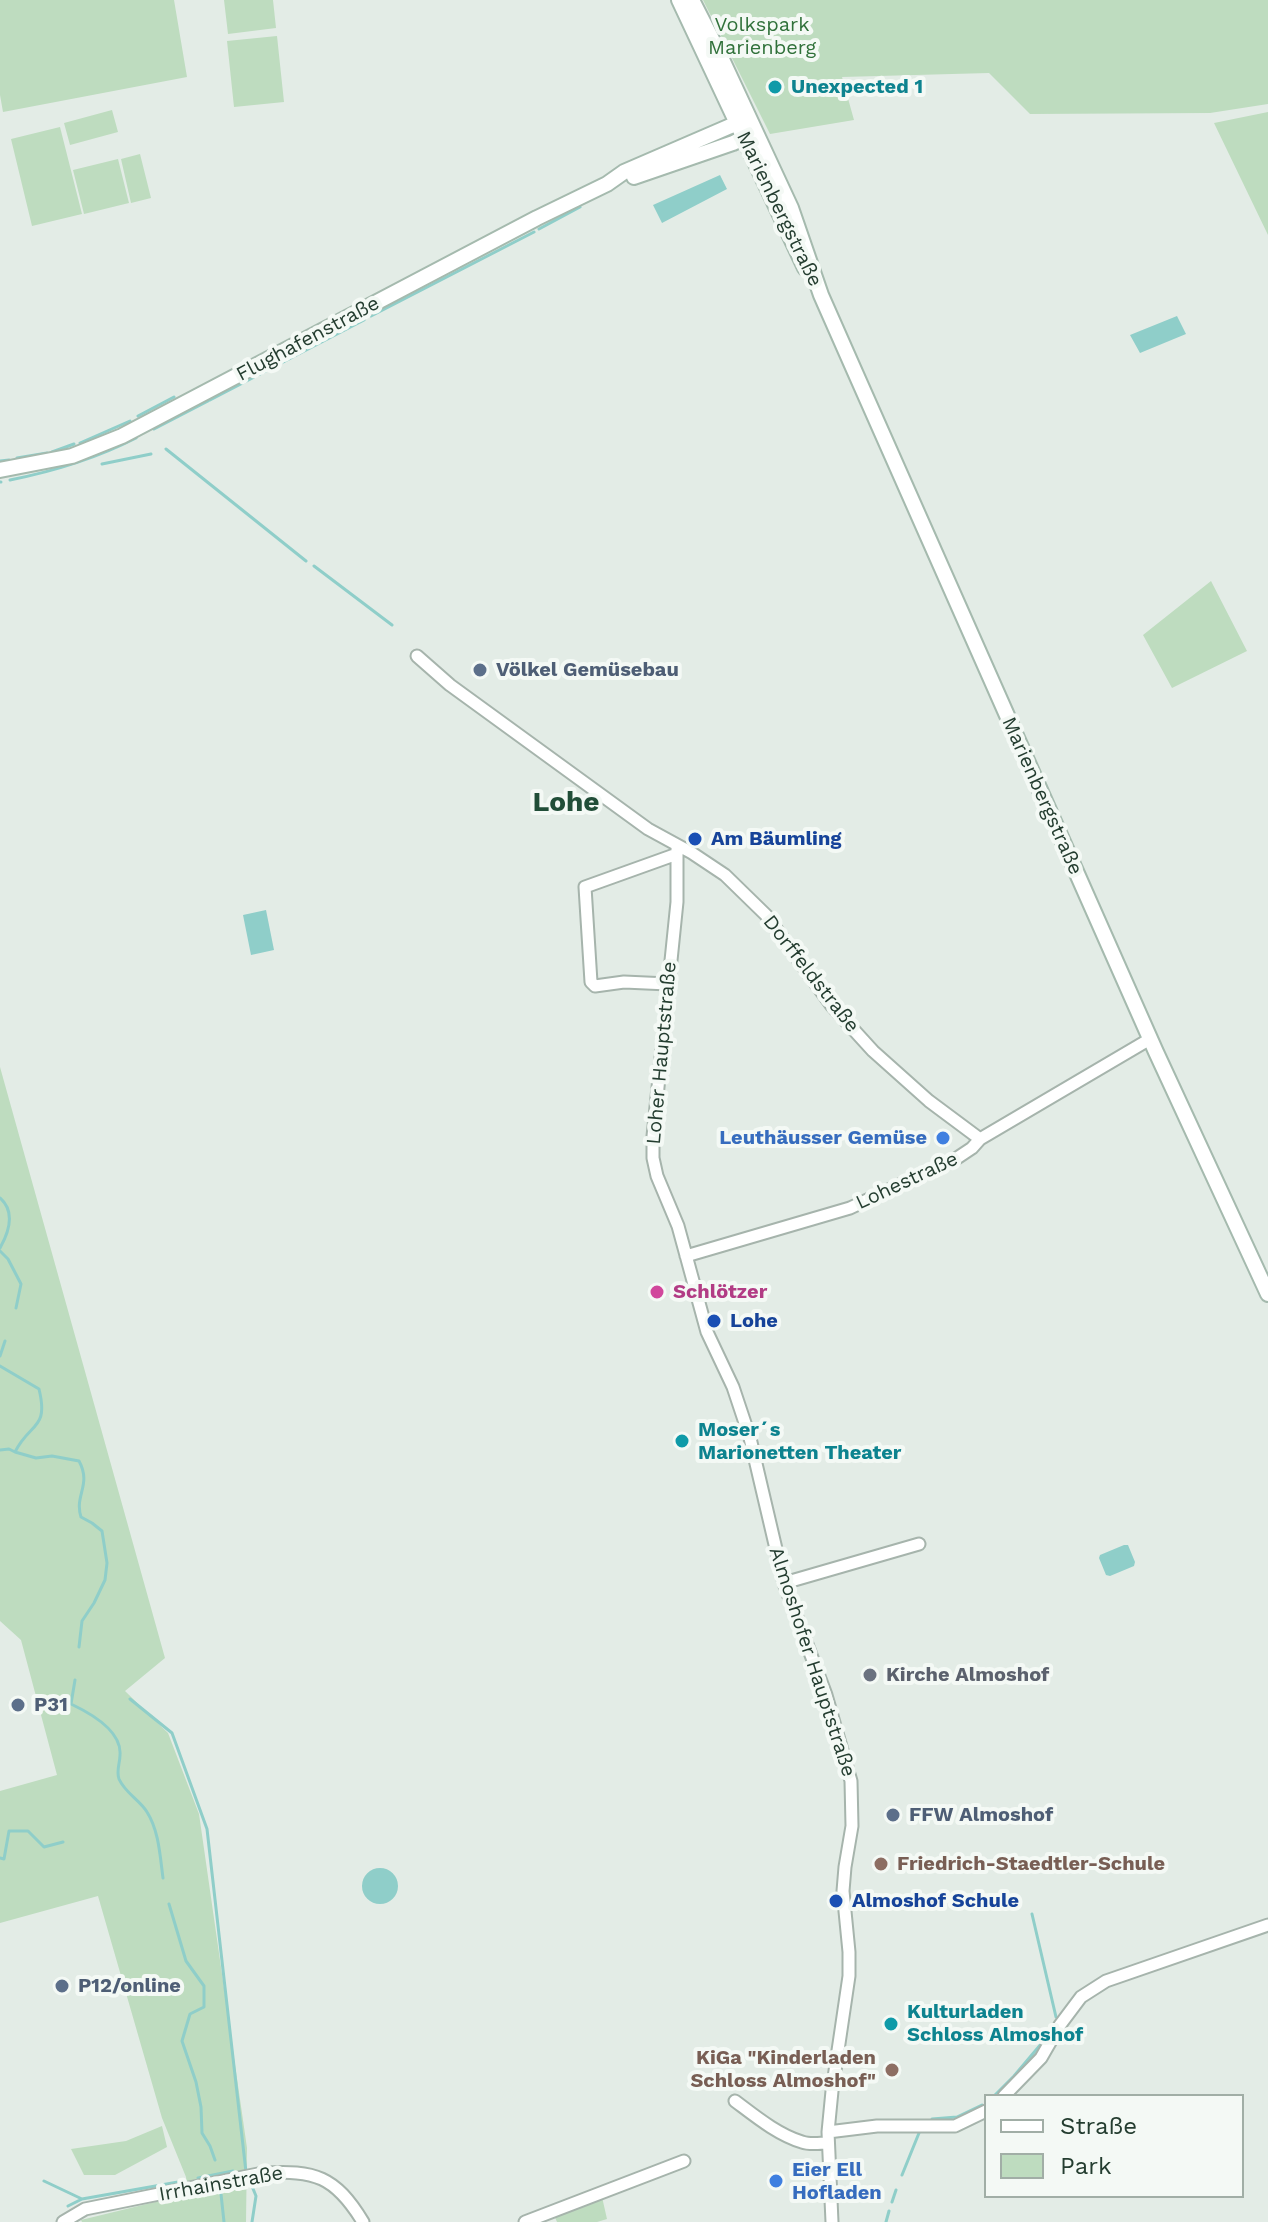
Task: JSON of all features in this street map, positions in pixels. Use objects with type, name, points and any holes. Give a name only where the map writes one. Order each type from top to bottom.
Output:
[{"type":"main road","name":"Marienbergstraße","points":[[679,0],[746,128]]},
{"type":"main road","name":"Marienbergstraße","points":[[692,0],[802,262],[821,295],[1150,1039],[1268,1294]]},
{"type":"main road","name":"Flughafenstraße","points":[[0,470],[62,459],[122,436],[607,184],[624,172],[746,128]]},
{"type":"street","name":"Dorffeldstraße","points":[[417,656],[450,685],[636,821],[677,850],[692,853],[725,875],[779,931],[832,1006],[873,1051],[929,1101],[980,1139]]},
{"type":"street","points":[[668,984],[624,982],[595,986],[591,982],[585,887],[677,850]]},
{"type":"street","name":"Loher Hauptstraße","points":[[677,850],[677,902],[653,1158],[657,1176],[678,1226],[707,1332],[733,1387],[750,1438]]},
{"type":"street","name":"Lohestraße","points":[[686,1256],[850,1208],[957,1158],[980,1139],[1150,1039]]},
{"type":"street","name":"Almoshofer Hauptstraße","points":[[750,1438],[784,1583],[826,1695],[851,1781],[852,1826],[843,1891],[849,1976],[828,2137],[832,2222]]},
{"type":"street","points":[[784,1583],[919,1544]]},
{"type":"street","points":[[1006,2094],[1041,2058],[1069,2012],[1094,1987],[1268,1925]]},
{"type":"street","points":[[735,2101],[755,2116],[805,2143],[877,2126],[955,2126],[984,2112]]},
{"type":"street","points":[[525,2222],[684,2161]]},
{"type":"street","name":"Irrhainstraße","points":[[63,2222],[85,2209],[250,2176],[293,2171],[313,2174],[342,2191],[363,2222]]},
{"type":"green space","points":[[0,0],[174,0],[187,77],[3,112],[0,95]]},
{"type":"green space","points":[[224,0],[273,0],[276,28],[228,34]]},
{"type":"green space","name":"Volkspark Marienberg","points":[[703,0],[1268,0],[1268,104],[1210,113],[1030,114],[989,73],[842,77],[854,120],[770,134]]},
{"type":"green space","points":[[277,36],[284,102],[234,107],[227,41]]},
{"type":"green space","points":[[112,110],[118,132],[70,145],[64,123]]},
{"type":"green space","points":[[1268,112],[1268,235],[1214,123]]},
{"type":"green space","points":[[60,127],[82,214],[32,226],[11,139]]},
{"type":"green space","points":[[140,154],[151,198],[131,203],[121,159]]},
{"type":"green space","points":[[118,159],[129,203],[84,214],[73,170]]},
{"type":"green space","points":[[1211,581],[1247,651],[1172,688],[1143,635]]},
{"type":"green space","points":[[0,1067],[165,1658],[125,1691],[168,1733],[199,1814],[247,2148],[246,2222],[82,2222],[188,2194],[186,2177],[162,2118],[98,1896],[0,1923],[0,1791],[57,1775],[21,1640],[0,1621]]},
{"type":"green space","points":[[162,2126],[167,2147],[115,2175],[84,2175],[71,2149],[126,2141]]},
{"type":"green space","points":[[602,2197],[607,2219],[557,2222],[554,2215]]},
{"type":"water","points":[[720,175],[727,189],[662,223],[653,205]]},
{"type":"water","points":[[1177,316],[1186,334],[1140,353],[1130,335]]},
{"type":"water","points":[[266,910],[274,950],[251,955],[243,915]]},
{"type":"water","points":[[1128,1545],[1134,1566],[1106,1575],[1100,1555]]},
{"type":"water","points":[[380,1868],[393,1873],[398,1886],[393,1899],[380,1904],[367,1899],[362,1886],[367,1873]]},
{"type":"waterway","points":[[539,229],[580,207]]},
{"type":"waterway","points":[[371,316],[534,232]]},
{"type":"waterway","points":[[210,400],[364,320]]},
{"type":"waterway","points":[[138,416],[174,397]]},
{"type":"waterway","points":[[154,429],[208,401]]},
{"type":"waterway","points":[[80,443],[130,421]]},
{"type":"waterway","points":[[10,480],[74,464],[136,438]]},
{"type":"waterway","points":[[52,452],[74,444]]},
{"type":"waterway","points":[[166,449],[306,561]]},
{"type":"waterway","points":[[17,458],[47,453]]},
{"type":"waterway","points":[[102,464],[151,454]]},
{"type":"waterway","points":[[0,461],[9,460]]},
{"type":"waterway","points":[[314,566],[392,625]]},
{"type":"waterway","points":[[0,1198],[9,1216],[8,1229],[0,1248]]},
{"type":"waterway","points":[[0,1251],[8,1259],[21,1284],[16,1308]]},
{"type":"waterway","points":[[0,1356],[5,1341]]},
{"type":"waterway","points":[[0,1366],[39,1389],[40,1419],[15,1452],[36,1458],[52,1456],[79,1461],[84,1477],[79,1509],[81,1517],[102,1531],[107,1563],[105,1580],[82,1621],[79,1647]]},
{"type":"waterway","points":[[0,1450],[15,1452]]},
{"type":"waterway","points":[[75,1680],[71,1704],[95,1718],[116,1738],[120,1755],[119,1779],[151,1819],[163,1878]]},
{"type":"waterway","points":[[130,1699],[172,1733],[207,1829],[246,2172]]},
{"type":"waterway","points":[[0,1858],[4,1859],[9,1831],[28,1831],[44,1847],[63,1842]]},
{"type":"waterway","points":[[169,1904],[186,1961],[204,1986],[204,2007],[190,2014],[182,2041],[196,2082],[202,2133],[215,2160]]},
{"type":"waterway","points":[[1032,1914],[1056,2017]]},
{"type":"waterway","points":[[996,2094],[1047,2037]]},
{"type":"waterway","points":[[932,2119],[957,2117],[982,2105]]},
{"type":"waterway","points":[[902,2175],[919,2133]]},
{"type":"waterway","points":[[198,2178],[233,2171]]},
{"type":"waterway","points":[[249,2179],[256,2196],[252,2222]]},
{"type":"waterway","points":[[44,2181],[82,2199],[178,2182]]},
{"type":"waterway","points":[[892,2202],[896,2190]]},
{"type":"waterway","points":[[221,2194],[224,2222]]},
{"type":"waterway","points":[[68,2206],[82,2199]]},
{"type":"waterway","points":[[886,2222],[889,2211]]},
{"type":"place","name":"Unexpected 1","points":[[775,87]]},
{"type":"place","name":"Völkel Gemüsebau","points":[[480,670]]},
{"type":"place","name":"Am Bäumling","points":[[695,839]]},
{"type":"place","name":"Leuthäusser Gemüse","points":[[943,1138]]},
{"type":"place","name":"Schlötzer","points":[[657,1292]]},
{"type":"place","name":"Lohe","points":[[714,1321]]},
{"type":"place","name":"Moser´s Marionetten Theater","points":[[682,1441]]},
{"type":"place","name":"Kirche Almoshof","points":[[870,1675]]},
{"type":"place","name":"P31","points":[[18,1705]]},
{"type":"place","name":"FFW Almoshof","points":[[893,1815]]},
{"type":"place","name":"Friedrich-Staedtler-Schule","points":[[881,1864]]},
{"type":"place","name":"Almoshof Schule","points":[[836,1901]]},
{"type":"place","name":"P12/online","points":[[62,1986]]},
{"type":"place","name":"Kulturladen Schloss Almoshof","points":[[891,2024]]},
{"type":"place","name":"KiGa \"Kinderladen Schloss Almoshof\"","points":[[892,2070]]},
{"type":"place","name":"Eier Ell Hofladen","points":[[776,2181]]},
{"type":"district","name":"Lohe","points":[[566,803]]}]
